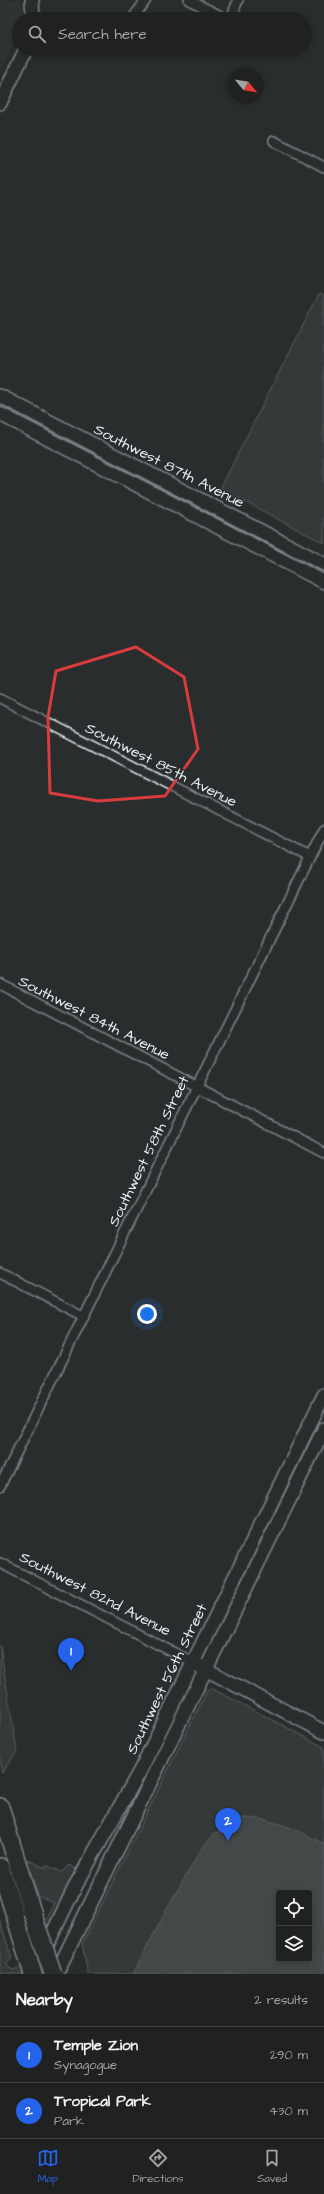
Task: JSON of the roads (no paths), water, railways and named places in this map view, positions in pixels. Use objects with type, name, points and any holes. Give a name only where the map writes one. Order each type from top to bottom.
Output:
[{"type":"highway","points":[[0,1807],[32,1912],[53,1974]]},
{"type":"highway","points":[[0,1867],[33,1974]]},
{"type":"main road","points":[[32,0],[33,12]]},
{"type":"main road","points":[[0,103],[23,56]]},
{"type":"main road","points":[[2,415],[6,399]]},
{"type":"main road","name":"Southwest 87th Avenue","points":[[6,399],[319,562]]},
{"type":"main road","name":"Southwest 87th Avenue","points":[[2,415],[324,582]]},
{"type":"main road","points":[[127,480],[135,466]]},
{"type":"main road","points":[[196,515],[204,502]]},
{"type":"main road","points":[[231,534],[239,520]]},
{"type":"main road","points":[[307,573],[319,562]]},
{"type":"main road","name":"Southwest 56th Street","points":[[33,1974],[76,1885],[141,1769],[324,1395]]},
{"type":"main road","name":"Southwest 56th Street","points":[[56,1974],[324,1429]]},
{"type":"main road","points":[[298,1448],[312,1454]]},
{"type":"main road","name":"Southwest 82nd Avenue","points":[[194,1663],[324,1732]]},
{"type":"street","points":[[137,12],[146,0]]},
{"type":"street","points":[[189,0],[213,12]]},
{"type":"street","points":[[234,12],[238,0]]},
{"type":"street","points":[[274,141],[324,167]]},
{"type":"street","name":"Southwest 85th Avenue","points":[[0,698],[310,857]]},
{"type":"street","name":"Southwest 58th Street","points":[[0,1486],[324,829]]},
{"type":"street","name":"Southwest 84th Avenue","points":[[0,984],[196,1087],[324,1152]]},
{"type":"street","points":[[0,1273],[83,1316]]},
{"type":"street","name":"Southwest 82nd Avenue","points":[[0,1563],[194,1663]]},
{"type":"place","name":"Temple Zion","points":[[71,1671]]},
{"type":"place","name":"Tropical Park","points":[[228,1841]]}]
